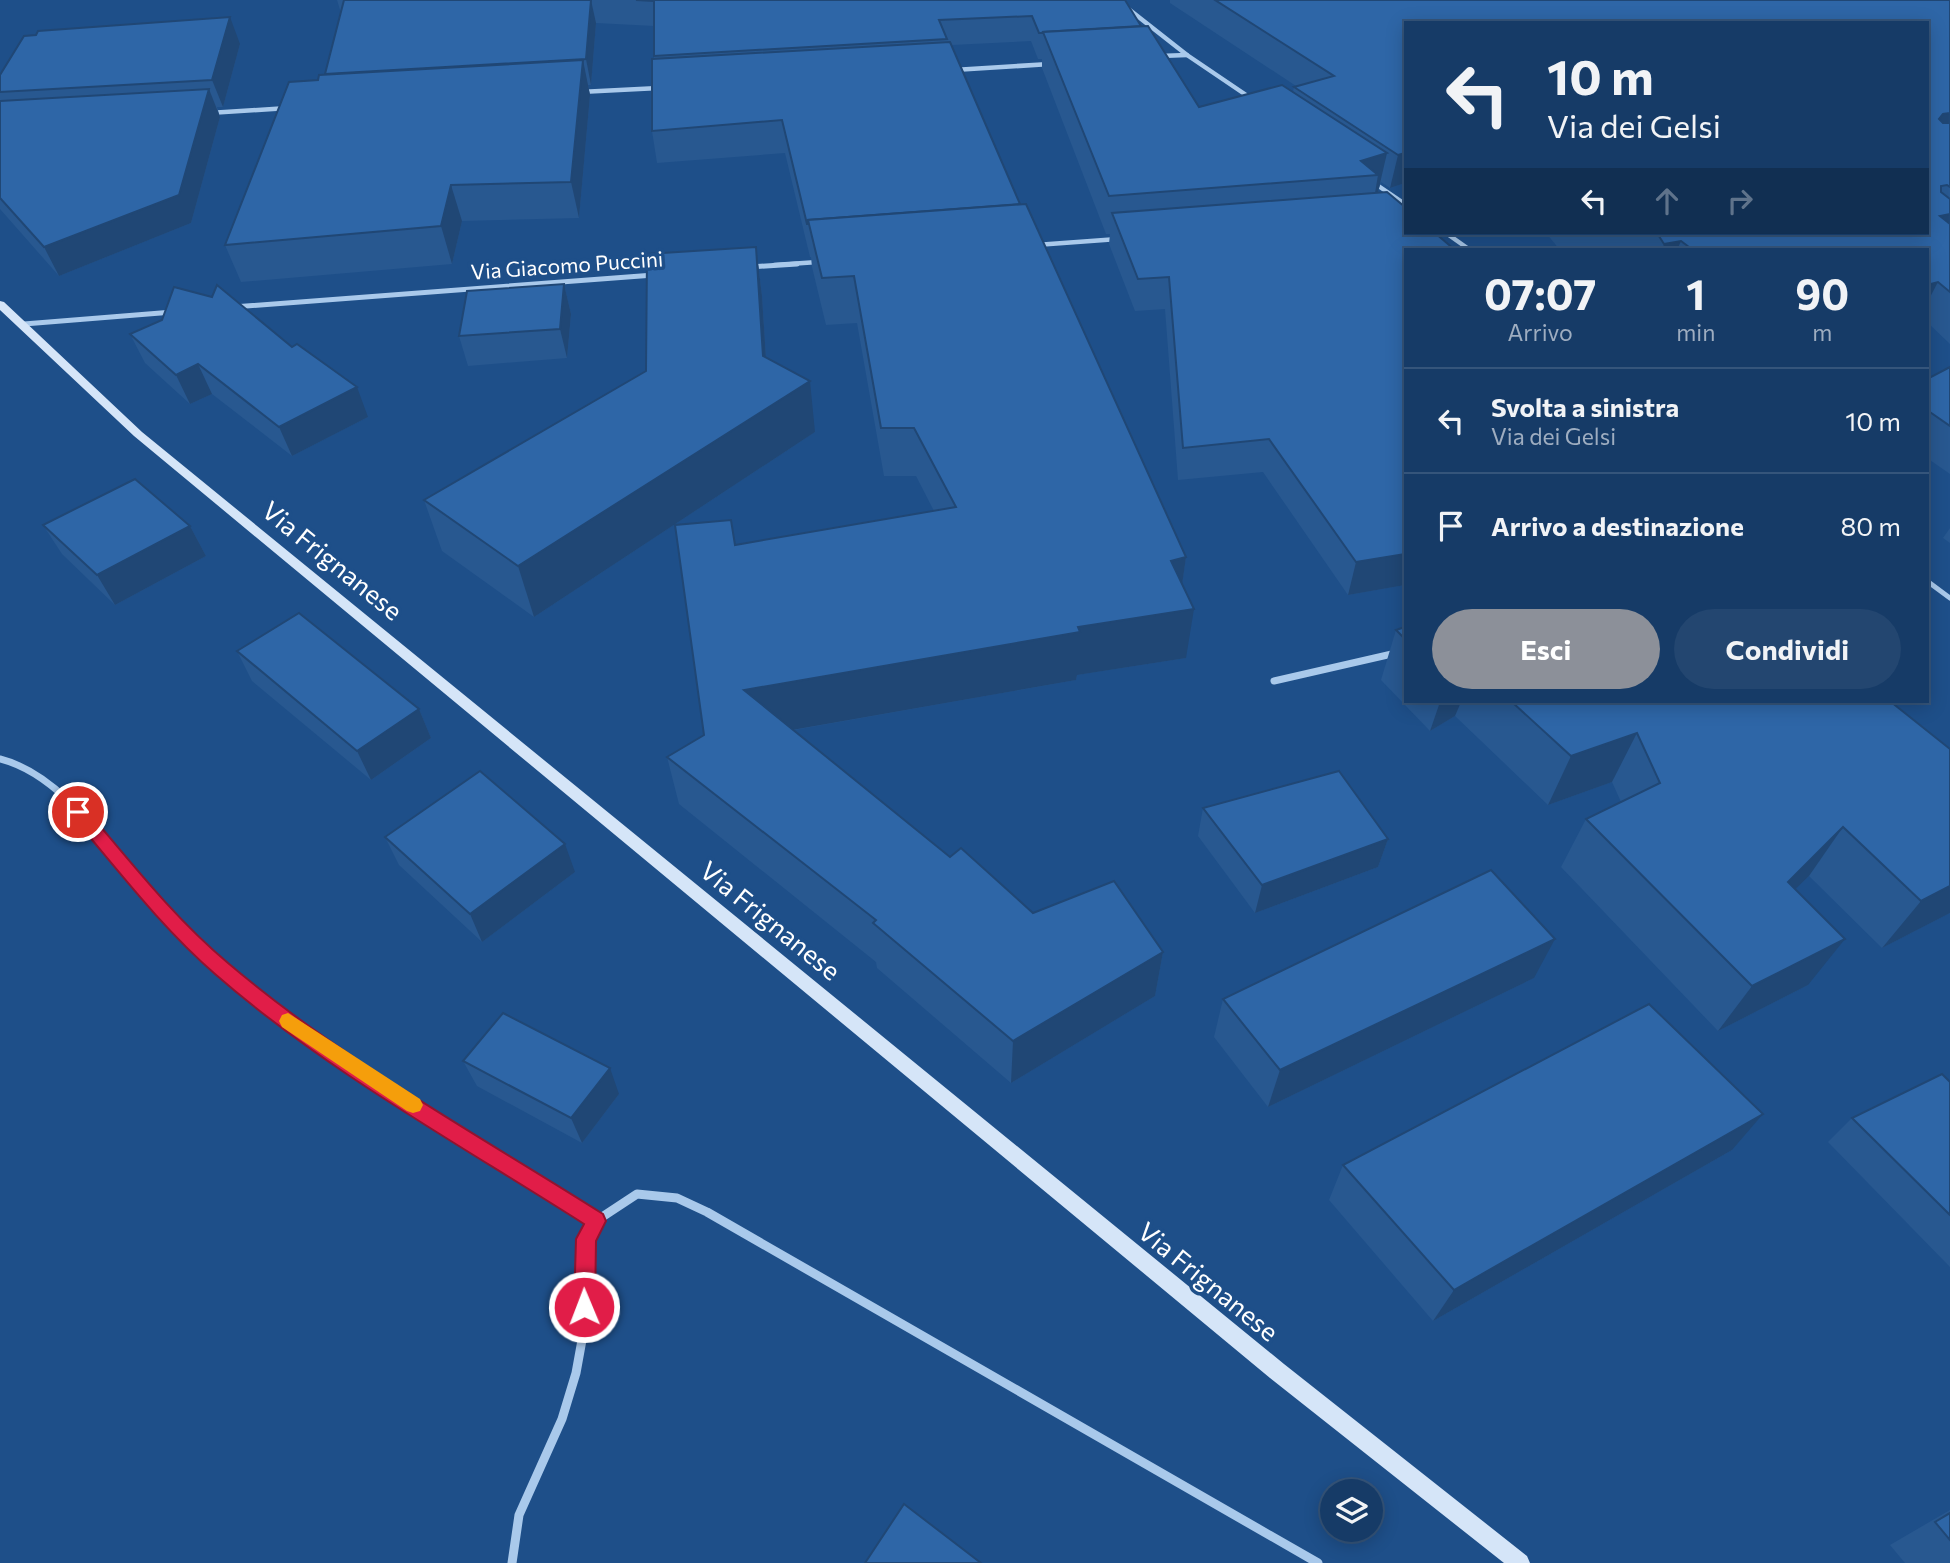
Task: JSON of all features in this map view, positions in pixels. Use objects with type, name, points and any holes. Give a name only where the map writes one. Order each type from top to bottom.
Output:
[{"type":"main road","name":"Via Frignanese","points":[[0,304],[138,434],[1277,1371],[1520,1563]]},
{"type":"street","points":[[1117,0],[1187,55],[1256,102]]},
{"type":"street","points":[[1159,56],[1187,55]]},
{"type":"street","points":[[951,70],[1062,63]]},
{"type":"street","points":[[578,92],[660,88]]},
{"type":"street","points":[[205,113],[301,107]]},
{"type":"street","points":[[1371,180],[1404,203]]},
{"type":"street","points":[[1449,235],[1467,248]]},
{"type":"street","points":[[1028,246],[1126,238]]},
{"type":"street","points":[[735,268],[819,262]]},
{"type":"street","name":"Via Giacomo Puccini","points":[[219,309],[666,274]]},
{"type":"street","points":[[24,324],[177,312]]},
{"type":"street","points":[[1929,582],[1950,598]]},
{"type":"street","points":[[1274,681],[1404,651]]},
{"type":"street","points":[[0,759],[16,763],[61,792],[163,912],[219,967],[272,1009],[363,1073],[596,1221]]},
{"type":"street","points":[[512,1563],[519,1515],[562,1419],[576,1373],[583,1329],[586,1239],[596,1221],[637,1194],[677,1198],[708,1212],[1318,1563]]},
{"type":"building","points":[[344,0],[591,0],[586,59],[325,74]]},
{"type":"building","points":[[636,0],[1125,0],[1141,26],[1039,33],[1032,16],[939,20],[947,39],[654,56],[654,1]]},
{"type":"building","points":[[1215,0],[1950,0],[1950,113],[1943,114],[1939,119],[1943,123],[1950,123],[1950,187],[1941,186],[1941,192],[1950,199],[1950,214],[1940,216],[1950,224],[1950,292],[1938,282],[1929,284],[1929,248],[1690,248],[1681,241],[1664,244],[1658,235],[1929,235],[1929,21],[1404,21],[1404,153],[1398,155],[1294,87],[1334,76]]},
{"type":"building","points":[[230,17],[212,80],[0,92],[0,75],[24,36],[36,35],[38,31]]},
{"type":"building","points":[[1148,26],[1199,107],[1282,85],[1387,153],[1361,161],[1378,175],[1109,196],[1043,32]]},
{"type":"building","points":[[950,42],[1020,204],[808,220],[807,224],[782,120],[652,131],[652,59]]},
{"type":"building","points":[[583,60],[571,182],[451,185],[441,226],[225,245],[289,82],[318,80],[319,75]]},
{"type":"building","points":[[209,89],[179,195],[44,247],[0,198],[0,101]]},
{"type":"building","points":[[1387,192],[1404,206],[1404,235],[1437,235],[1453,248],[1404,248],[1404,554],[1356,562],[1269,439],[1183,448],[1169,277],[1138,279],[1112,213]]},
{"type":"building","points":[[1026,204],[1186,557],[1171,561],[1194,609],[1078,627],[1080,632],[744,690],[950,857],[961,848],[1033,913],[1114,881],[1163,952],[1013,1041],[873,923],[876,920],[667,757],[704,735],[675,525],[731,520],[735,545],[956,507],[914,428],[881,428],[854,276],[822,278],[808,220]]},
{"type":"building","points":[[756,247],[763,356],[810,381],[518,566],[424,500],[646,371],[647,254]]},
{"type":"building","points":[[564,284],[560,329],[459,336],[467,291]]},
{"type":"building","points":[[217,285],[292,347],[297,344],[357,387],[279,427],[198,364],[176,375],[130,334],[162,320],[174,287],[212,297]]},
{"type":"building","points":[[1950,367],[1950,426],[1929,411],[1929,378]]},
{"type":"building","points":[[135,479],[190,526],[97,575],[43,525]]},
{"type":"building","points":[[299,613],[419,709],[357,751],[237,651]]},
{"type":"building","points":[[1404,627],[1404,638],[1396,630]]},
{"type":"building","points":[[1513,703],[1892,703],[1950,749],[1950,886],[1921,901],[1843,827],[1788,882],[1845,939],[1752,986],[1586,819],[1660,783],[1637,733],[1571,756]]},
{"type":"building","points":[[480,771],[565,844],[470,914],[385,837]]},
{"type":"building","points":[[1339,771],[1388,839],[1262,885],[1203,808]]},
{"type":"building","points":[[1491,870],[1555,939],[1280,1070],[1223,999]]},
{"type":"building","points":[[1649,1004],[1763,1114],[1454,1290],[1343,1165]]},
{"type":"building","points":[[503,1013],[610,1068],[571,1118],[463,1061]]},
{"type":"building","points":[[1942,1074],[1950,1082],[1950,1215],[1852,1118]]},
{"type":"building","points":[[904,1504],[981,1563],[865,1563]]},
{"type":"building","points":[[1950,1513],[1950,1540],[1935,1522]]},
{"type":"slow traffic","points":[[288,1021],[413,1105]]},
{"type":"route","points":[[78,812],[163,912],[219,967],[272,1009],[363,1073],[596,1221],[586,1239],[584,1307]]}]
